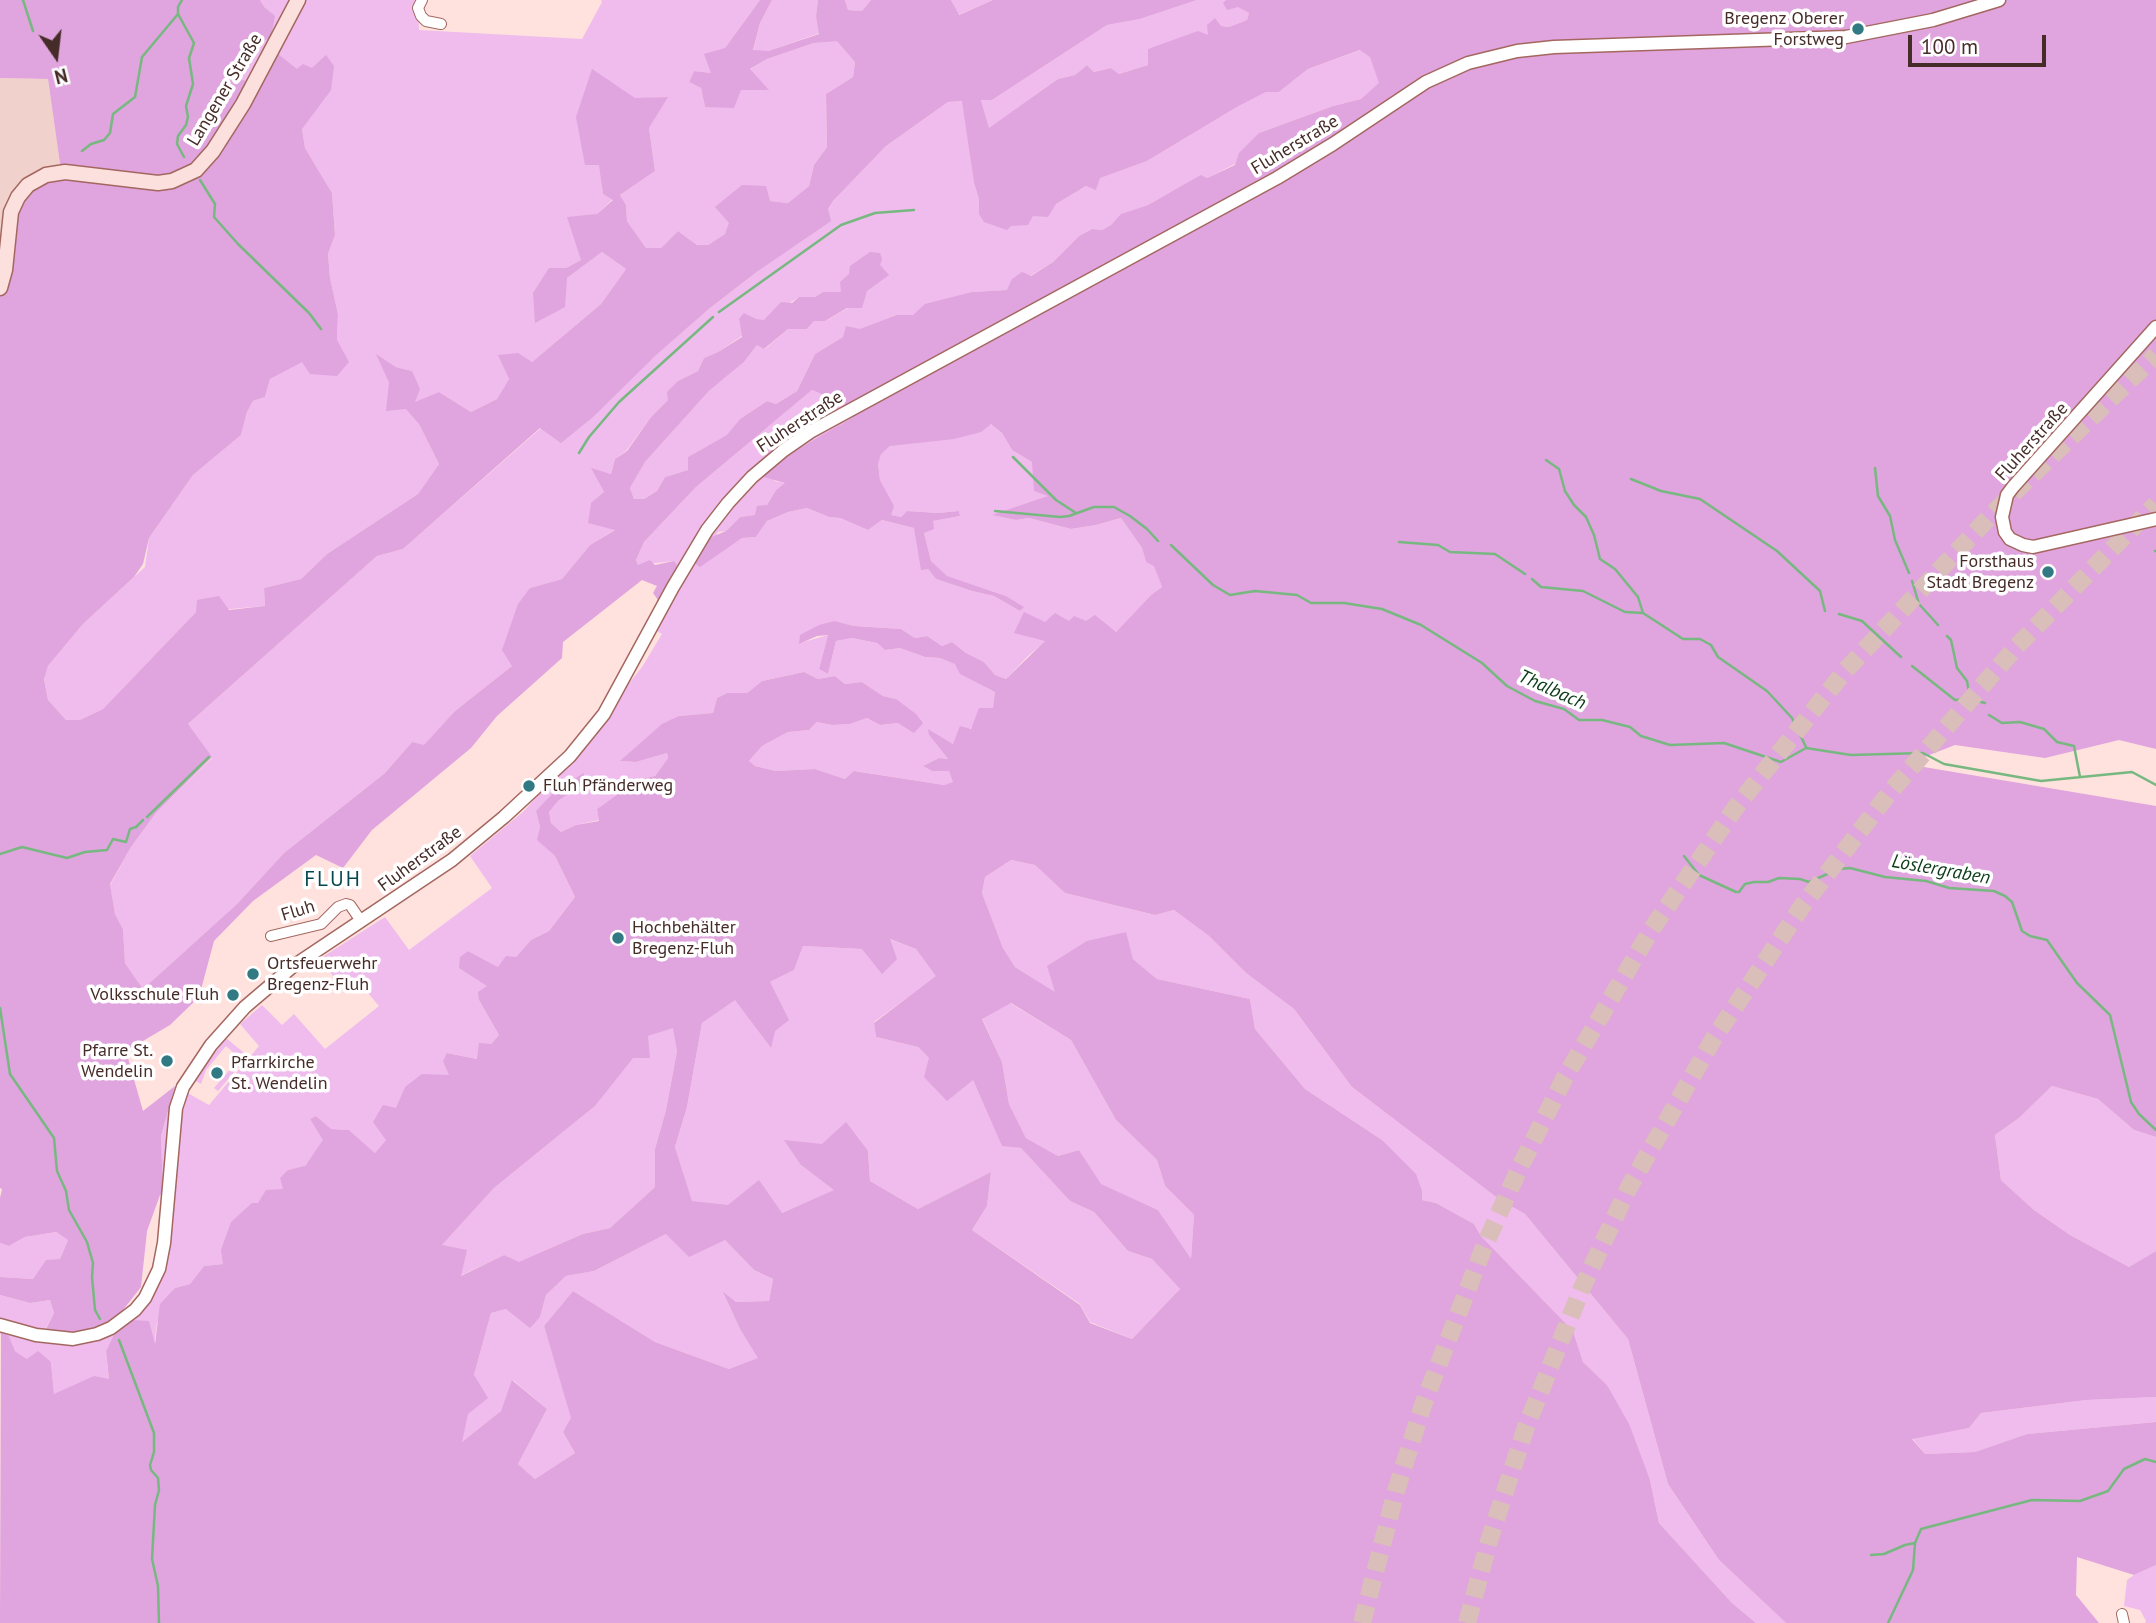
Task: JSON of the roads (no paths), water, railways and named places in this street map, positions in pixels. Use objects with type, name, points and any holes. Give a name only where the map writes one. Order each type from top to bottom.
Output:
[{"type":"main road","name":"Langener Straße","points":[[0,288],[5,270],[12,212],[18,197],[28,185],[46,175],[65,172],[158,183],[172,181],[196,170],[213,151],[233,121],[299,0]]},
{"type":"street","points":[[422,0],[418,8],[423,19],[441,24]]},
{"type":"street","name":"Fluherstraße","points":[[0,1325],[36,1335],[81,1338],[111,1328],[135,1310],[145,1298],[159,1269],[164,1243],[176,1108],[183,1087],[211,1045],[245,1007],[292,967],[472,844],[536,790],[582,742],[613,698],[707,530],[752,477],[784,450],[840,415],[1306,161],[1426,82],[1468,63],[1517,51],[1626,43],[1846,37],[1933,20],[1999,0]]},
{"type":"street","name":"Fluherstraße","points":[[2156,327],[2013,487],[2007,495],[2002,517],[2010,538],[2033,547],[2156,519]]},
{"type":"street","name":"Fluh","points":[[271,936],[321,923],[338,907],[346,904],[350,905],[362,921]]},
{"type":"waterway","points":[[23,0],[33,31]]},
{"type":"waterway","points":[[182,0],[178,14],[194,43],[189,58],[193,84],[186,106],[188,117],[177,144],[184,157]]},
{"type":"waterway","points":[[82,151],[91,144],[104,140],[110,133],[113,114],[135,97],[142,57],[178,14]]},
{"type":"waterway","points":[[200,180],[215,204],[214,217],[309,313],[321,329]]},
{"type":"waterway","points":[[719,312],[841,225],[875,213],[914,210]]},
{"type":"waterway","points":[[579,453],[619,402],[713,317]]},
{"type":"waterway","points":[[1013,457],[1056,500],[1076,513]]},
{"type":"waterway","points":[[1546,460],[1559,469],[1565,491],[1586,517],[1600,559],[1615,569],[1638,597],[1643,613]]},
{"type":"waterway","points":[[1875,468],[1878,496],[1890,516],[1895,540],[1909,573]]},
{"type":"waterway","points":[[1631,479],[1661,491],[1700,499],[1777,551],[1820,591],[1825,611]]},
{"type":"waterway","name":"Thalbach","points":[[995,511],[1060,517],[1094,507],[1114,507],[1147,529],[1158,541]]},
{"type":"waterway","points":[[1399,542],[1438,545],[1450,552],[1495,554],[1525,574]]},
{"type":"waterway","name":"Thalbach","points":[[1171,545],[1213,585],[1230,595],[1255,591],[1297,595],[1311,603],[1344,603],[1382,609],[1421,625],[1482,663],[1507,686],[1535,701],[1564,709],[1579,720],[1602,720],[1630,727],[1641,736],[1670,745],[1724,743],[1781,762],[1806,748],[1851,755],[1923,753],[1944,764],[2041,781],[2132,772],[2156,785]]},
{"type":"waterway","points":[[1532,579],[1541,587],[1583,591],[1625,612],[1643,613],[1683,639],[1700,639],[1711,645],[1718,657],[1767,691],[1792,718],[1806,747]]},
{"type":"waterway","points":[[1912,581],[1919,604],[1938,625]]},
{"type":"waterway","points":[[1839,614],[1862,621],[1901,657]]},
{"type":"waterway","points":[[1947,636],[1951,640],[1957,668],[1967,681],[1970,699],[1985,703]]},
{"type":"waterway","points":[[1912,666],[1955,700],[1970,699]]},
{"type":"waterway","points":[[1989,715],[2002,723],[2020,722],[2044,729],[2057,742],[2074,746],[2080,777]]},
{"type":"waterway","points":[[147,817],[209,757]]},
{"type":"waterway","points":[[0,854],[22,847],[67,858],[85,852],[107,850],[113,839],[126,842],[130,829],[143,820]]},
{"type":"waterway","name":"Löslergraben","points":[[1684,856],[1699,875],[1736,892],[1745,884],[1754,882],[1768,882],[1779,878],[1809,882],[1839,869],[1850,868],[1885,877],[1926,881],[1949,888],[1994,891],[2005,896],[2012,902],[2022,931],[2047,940],[2077,983],[2110,1015],[2131,1102],[2156,1130]]},
{"type":"waterway","points":[[0,1008],[10,1074],[54,1138],[57,1171],[66,1191],[69,1210],[87,1242],[93,1263],[95,1310],[100,1319]]},
{"type":"waterway","points":[[119,1340],[154,1433],[154,1452],[150,1465],[158,1478],[159,1490],[155,1505],[152,1559],[158,1586],[159,1623]]},
{"type":"waterway","points":[[1888,1623],[1913,1570],[1915,1543],[1921,1529],[2032,1500],[2080,1501],[2108,1491],[2124,1469],[2145,1459],[2156,1462]]},
{"type":"waterway","points":[[1871,1555],[1884,1554],[1915,1543]]},
{"type":"tunnel","points":[[1362,1623],[1396,1491],[1423,1405],[1484,1247],[1564,1079],[1651,930],[1736,807],[1844,672],[1991,515],[2156,355]]},
{"type":"tunnel","points":[[1467,1623],[1489,1541],[1526,1427],[1582,1288],[1628,1189],[1714,1038],[1803,905],[1890,792],[2017,646],[2156,504]]},
{"type":"place","name":"Bregenz Oberer Forstweg","points":[[1858,29]]},
{"type":"place","name":"Forsthaus Stadt Bregenz","points":[[2048,572]]},
{"type":"place","name":"Fluh Pfänderweg","points":[[529,786]]},
{"type":"place","name":"Hochbehälter Bregenz-Fluh","points":[[618,938]]},
{"type":"place","name":"Ortsfeuerwehr Bregenz-Fluh","points":[[253,974]]},
{"type":"place","name":"Volksschule Fluh","points":[[233,995]]},
{"type":"place","name":"Pfarre St. Wendelin","points":[[167,1061]]},
{"type":"place","name":"Pfarrkirche St. Wendelin","points":[[217,1073]]},
{"type":"district","name":"FLUH","points":[[333,880]]}]
